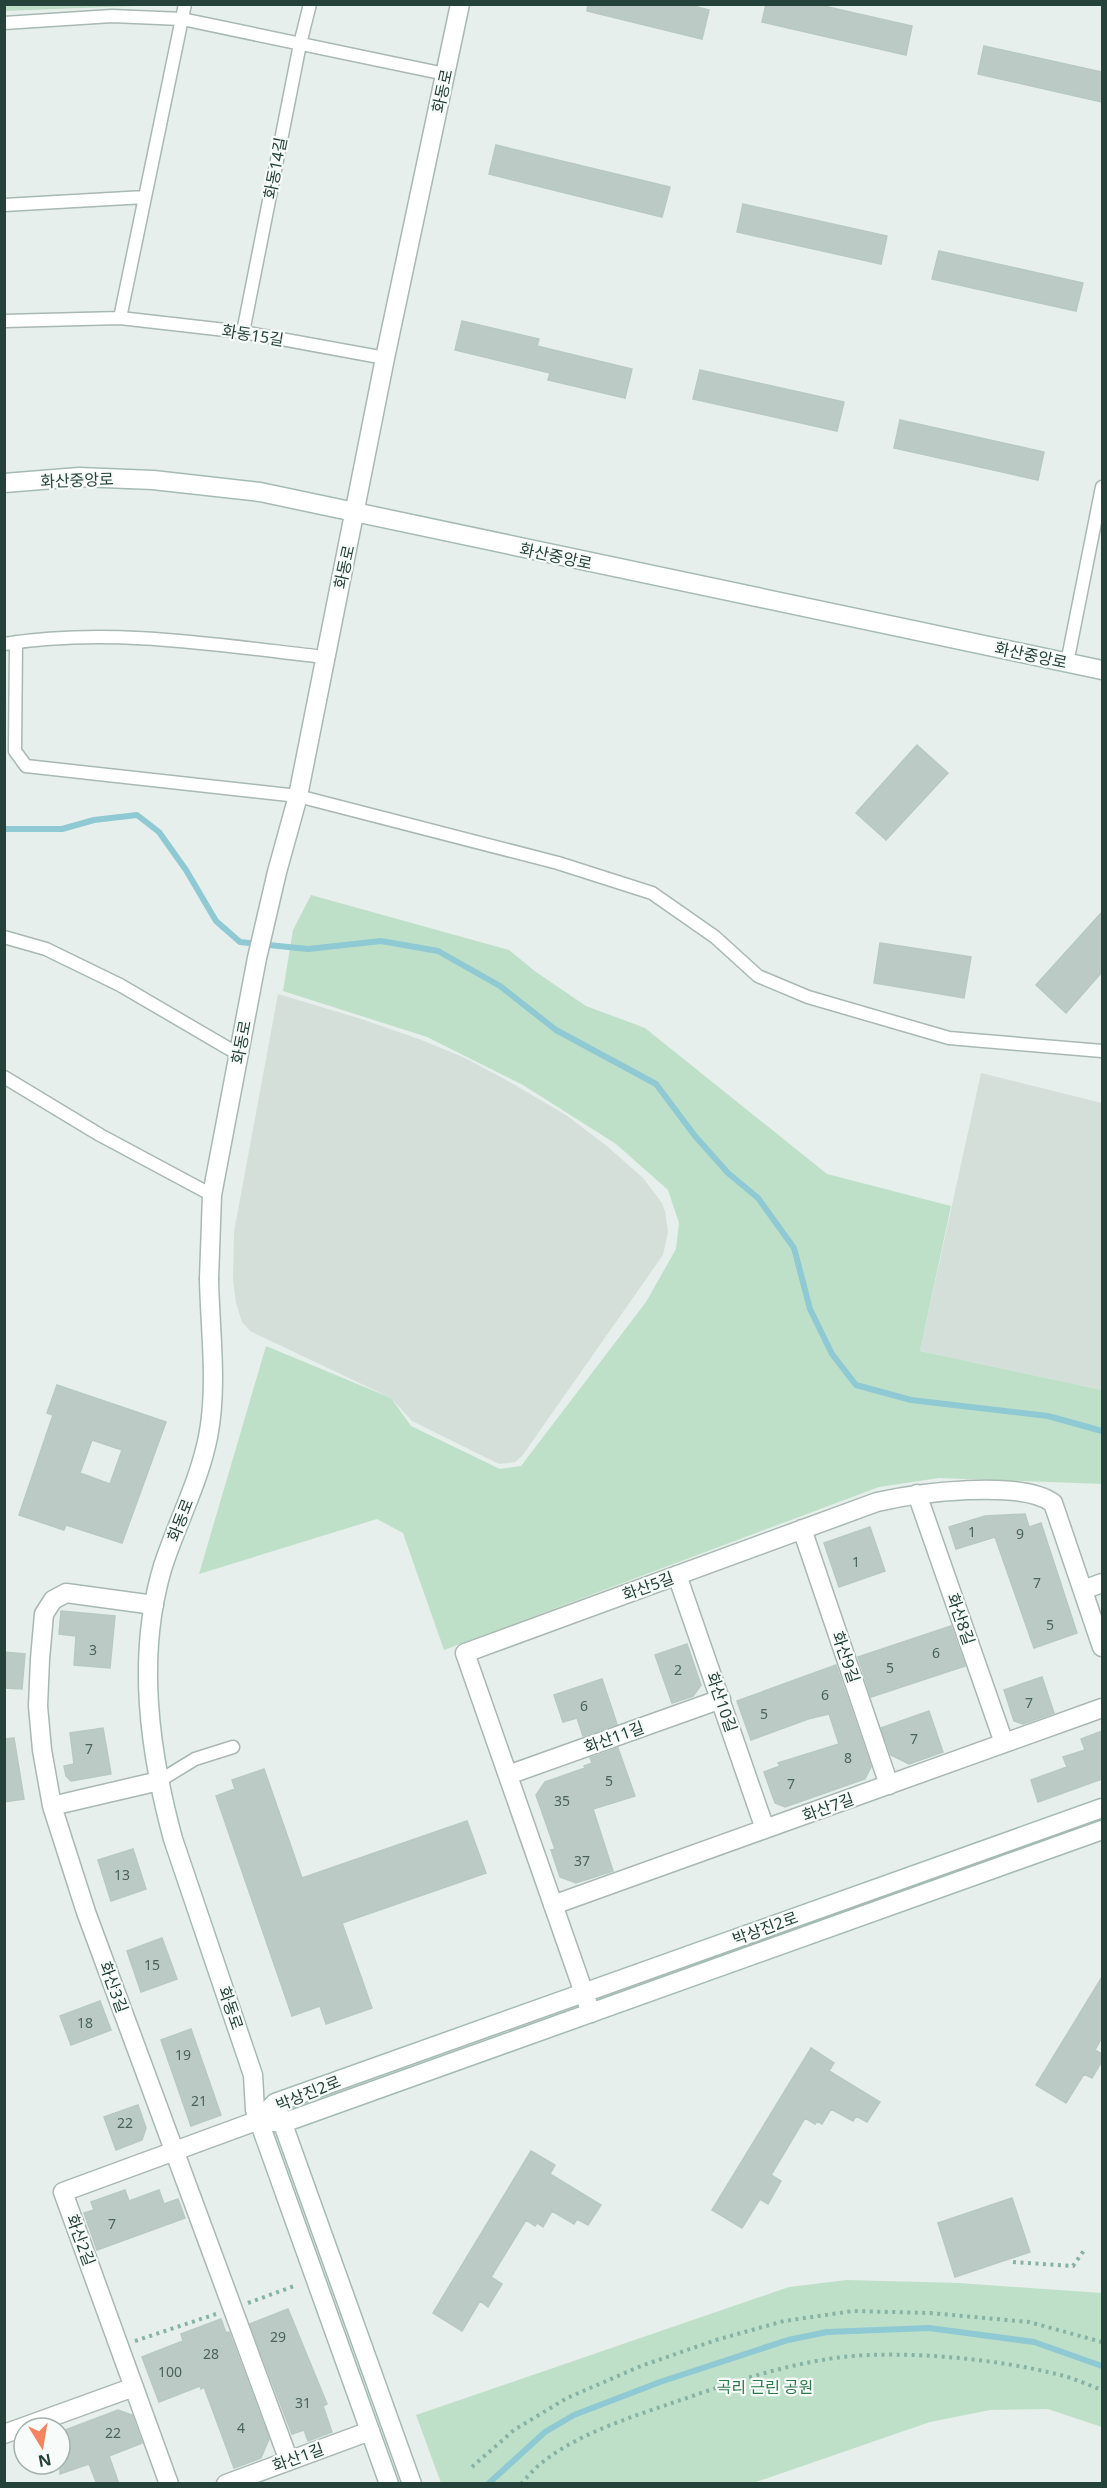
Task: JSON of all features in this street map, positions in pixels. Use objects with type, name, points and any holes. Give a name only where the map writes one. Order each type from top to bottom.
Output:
[{"type":"street","name":"화동로","points":[[389,2484],[255,2110],[254,2075],[173,1839],[159,1781],[148,1701],[147,1645],[163,1568],[208,1439],[213,1379],[209,1279],[212,1195],[238,1054],[263,930],[298,796],[385,358],[460,4]]},
{"type":"street","name":"화산중앙로","points":[[4,483],[79,477],[153,480],[260,492],[355,514],[1102,670]]},
{"type":"street","name":"화산5길","points":[[591,2013],[465,1653],[877,1502],[942,1491],[1034,1492],[1053,1503],[1102,1647]]},
{"type":"street","name":"화산8길","points":[[917,1494],[1004,1743]]},
{"type":"street","name":"화산9길","points":[[802,1529],[889,1785]]},
{"type":"street","name":"화산10길","points":[[677,1575],[765,1829]]},
{"type":"street","points":[[1083,1590],[1102,1583]]},
{"type":"street","name":"화산3길","points":[[154,1605],[66,1593],[53,1600],[44,1614],[38,1706],[42,1750],[52,1806],[86,1912],[289,2461]]},
{"type":"street","name":"화산11길","points":[[508,1775],[721,1699]]},
{"type":"street","name":"화산7길","points":[[553,1905],[1102,1708]]},
{"type":"street","points":[[52,1806],[159,1781]]},
{"type":"street","name":"박상진2로","points":[[259,2120],[275,2103],[1102,1808]]},
{"type":"street","name":"박상진2로","points":[[259,2120],[283,2123],[1102,1830]]},
{"type":"street","name":"화동로","points":[[254,2075],[275,2103],[283,2123],[412,2484]]},
{"type":"street","name":"화산2길","points":[[169,2484],[63,2192],[259,2120]]},
{"type":"street","points":[[4,2433],[134,2386]]},
{"type":"street","name":"화산1길","points":[[226,2484],[370,2431]]},
{"type":"lane","points":[[120,318],[185,4]]},
{"type":"lane","name":"화동14길","points":[[243,332],[310,4]]},
{"type":"lane","points":[[4,23],[112,16],[182,19],[445,74]]},
{"type":"lane","points":[[4,205],[145,197]]},
{"type":"lane","name":"화동15길","points":[[4,321],[120,318],[243,332],[385,358]]},
{"type":"lane","points":[[1067,663],[1102,492]]},
{"type":"lane","points":[[324,657],[158,638],[73,637],[10,643],[15,752],[26,766],[298,796],[558,863],[652,893],[715,937],[758,976],[808,997],[949,1038],[1102,1051]]},
{"type":"lane","points":[[4,937],[46,949],[109,980],[238,1054]]},
{"type":"lane","points":[[4,1077],[100,1134],[212,1195]]},
{"type":"lane","points":[[159,1781],[195,1759],[233,1747]]},
{"type":"path","points":[[1013,2262],[1073,2266],[1085,2249]]},
{"type":"path","points":[[119,2347],[233,2309],[298,2284]]},
{"type":"path","points":[[472,2467],[514,2430],[567,2398],[652,2362],[716,2340],[784,2321],[853,2311],[930,2313],[1029,2322],[1102,2342]]},
{"type":"path","points":[[521,2484],[544,2461],[583,2438],[642,2414],[722,2385],[772,2371],[843,2357],[913,2357],[1005,2364],[1060,2375],[1102,2390]]},
{"type":"shaded area","points":[[278,994],[419,1039],[463,1057],[508,1081],[566,1115],[608,1147],[643,1178],[662,1203],[668,1232],[663,1255],[522,1456],[515,1462],[499,1464],[412,1421],[391,1398],[250,1331],[242,1322],[236,1303],[233,1280],[234,1232]]},
{"type":"shaded area","points":[[981,1073],[1102,1103],[1102,1390],[920,1351]]},
{"type":"green space","points":[[5,4],[160,4],[160,5],[5,11]]},
{"type":"green space","points":[[311,895],[509,950],[536,972],[586,1006],[645,1028],[827,1174],[951,1206],[920,1351],[1102,1390],[1102,1484],[939,1478],[879,1487],[444,1650],[403,1533],[377,1519],[199,1574],[266,1346],[391,1398],[411,1426],[500,1469],[521,1466],[646,1302],[676,1249],[679,1223],[668,1190],[616,1144],[523,1085],[427,1037],[283,991],[293,930]]},
{"type":"green space","name":"곡리 근린 공원","points":[[847,2280],[959,2283],[1102,2293],[1102,2427],[1048,2409],[990,2410],[930,2422],[753,2483],[441,2483],[416,2415],[789,2287]]},
{"type":"building","points":[[588,4],[686,4],[709,10],[702,39],[587,11]]},
{"type":"building","points":[[766,4],[815,4],[912,26],[906,55],[762,22]]},
{"type":"building","points":[[984,46],[1102,72],[1102,102],[978,74]]},
{"type":"building","points":[[496,145],[670,187],[662,217],[489,174]]},
{"type":"building","points":[[743,204],[887,236],[881,264],[737,232]]},
{"type":"building","points":[[939,251],[1083,283],[1076,311],[932,279]]},
{"type":"building","points":[[462,321],[539,339],[537,346],[632,369],[625,398],[548,380],[550,373],[455,350]]},
{"type":"building","points":[[700,370],[844,402],[837,431],[693,399]]},
{"type":"building","points":[[900,420],[1044,452],[1038,480],[894,448]]},
{"type":"building","points":[[917,745],[948,773],[886,840],[856,813]]},
{"type":"building","points":[[1102,912],[1102,972],[1066,1013],[1036,985]]},
{"type":"building","points":[[880,943],[971,957],[964,998],[874,983]]},
{"type":"building","points":[[57,1385],[166,1422],[122,1543],[66,1525],[64,1530],[19,1515],[53,1415],[47,1413]],"holes":[[[92,1440],[122,1450],[110,1484],[80,1473]]]},
{"type":"building","points":[[1025,1514],[1029,1527],[1041,1523],[1077,1633],[1034,1648],[995,1537],[956,1549],[949,1527],[985,1516]]},
{"type":"building","points":[[870,1527],[885,1571],[839,1587],[824,1543]]},
{"type":"building","points":[[61,1611],[115,1616],[110,1668],[74,1665],[76,1636],[59,1634]]},
{"type":"building","points":[[951,1626],[965,1666],[871,1697],[858,1657]]},
{"type":"building","points":[[687,1644],[701,1685],[693,1696],[672,1703],[655,1655]]},
{"type":"building","points":[[4,1652],[25,1654],[22,1689],[4,1688]]},
{"type":"building","points":[[836,1665],[871,1767],[865,1779],[785,1807],[775,1803],[764,1772],[780,1766],[778,1763],[839,1744],[829,1714],[808,1719],[751,1740],[737,1701]]},
{"type":"building","points":[[1042,1677],[1054,1713],[1023,1724],[1014,1721],[1004,1690]]},
{"type":"building","points":[[602,1679],[617,1724],[583,1736],[577,1718],[563,1722],[554,1695]]},
{"type":"building","points":[[929,1711],[943,1752],[909,1764],[891,1755],[881,1728]]},
{"type":"building","points":[[103,1728],[111,1774],[71,1781],[66,1776],[64,1766],[74,1764],[70,1733]]},
{"type":"building","points":[[1102,1731],[1102,1779],[1038,1802],[1031,1780],[1067,1767],[1063,1757],[1085,1750],[1081,1739]]},
{"type":"building","points":[[14,1738],[24,1799],[4,1802],[4,1739]]},
{"type":"building","points":[[618,1748],[635,1796],[593,1809],[613,1871],[576,1883],[560,1877],[551,1850],[555,1849],[536,1795],[545,1782],[585,1768],[584,1766],[592,1763],[590,1758]]},
{"type":"building","points":[[264,1769],[302,1878],[467,1821],[486,1873],[342,1923],[372,2008],[326,2024],[320,2006],[292,2016],[216,1796],[235,1789],[232,1780]]},
{"type":"building","points":[[133,1849],[146,1889],[111,1901],[98,1860]]},
{"type":"building","points":[[162,1938],[177,1979],[141,1992],[127,1951]]},
{"type":"building","points":[[1102,1977],[1102,2037],[1095,2050],[1102,2054],[1102,2061],[1092,2078],[1084,2074],[1066,2103],[1036,2085]]},
{"type":"building","points":[[100,2001],[111,2030],[71,2045],[60,2016]]},
{"type":"building","points":[[191,2029],[221,2115],[191,2126],[161,2040]]},
{"type":"building","points":[[811,2048],[834,2063],[829,2071],[880,2102],[867,2122],[856,2116],[853,2121],[831,2109],[822,2124],[817,2121],[815,2124],[805,2118],[771,2175],[781,2181],[768,2204],[760,2199],[742,2228],[712,2210]]},
{"type":"building","points":[[138,2105],[146,2128],[142,2140],[116,2150],[104,2117]]},
{"type":"building","points":[[531,2151],[555,2165],[550,2174],[601,2205],[588,2225],[577,2219],[574,2224],[552,2211],[543,2227],[537,2223],[535,2226],[526,2220],[491,2277],[502,2284],[488,2307],[480,2301],[462,2331],[433,2313]]},
{"type":"building","points":[[125,2190],[129,2201],[159,2190],[164,2204],[178,2199],[185,2218],[97,2250],[84,2213],[94,2210],[91,2202]]},
{"type":"building","points":[[1012,2198],[1030,2252],[955,2277],[938,2223]]},
{"type":"building","points":[[288,2309],[327,2404],[323,2406],[332,2432],[308,2441],[304,2430],[292,2434],[250,2324]]},
{"type":"building","points":[[221,2319],[226,2333],[229,2332],[269,2439],[261,2458],[234,2468],[204,2387],[201,2389],[200,2386],[159,2402],[142,2357],[183,2341],[181,2334]]},
{"type":"building","points":[[118,2410],[132,2415],[142,2443],[109,2456],[119,2484],[97,2484],[89,2464],[72,2470],[72,2427]]},
{"type":"waterway","points":[[4,829],[62,829],[94,820],[137,815],[159,832],[186,870],[216,921],[240,942],[308,949],[381,941],[438,951],[500,986],[556,1030],[656,1084],[695,1136],[728,1173],[758,1198],[794,1248],[810,1309],[832,1354],[856,1385],[911,1400],[1048,1416],[1102,1431]]},
{"type":"waterway","points":[[488,2484],[545,2432],[574,2415],[660,2382],[788,2340],[827,2332],[929,2328],[1034,2342],[1102,2366]]}]
